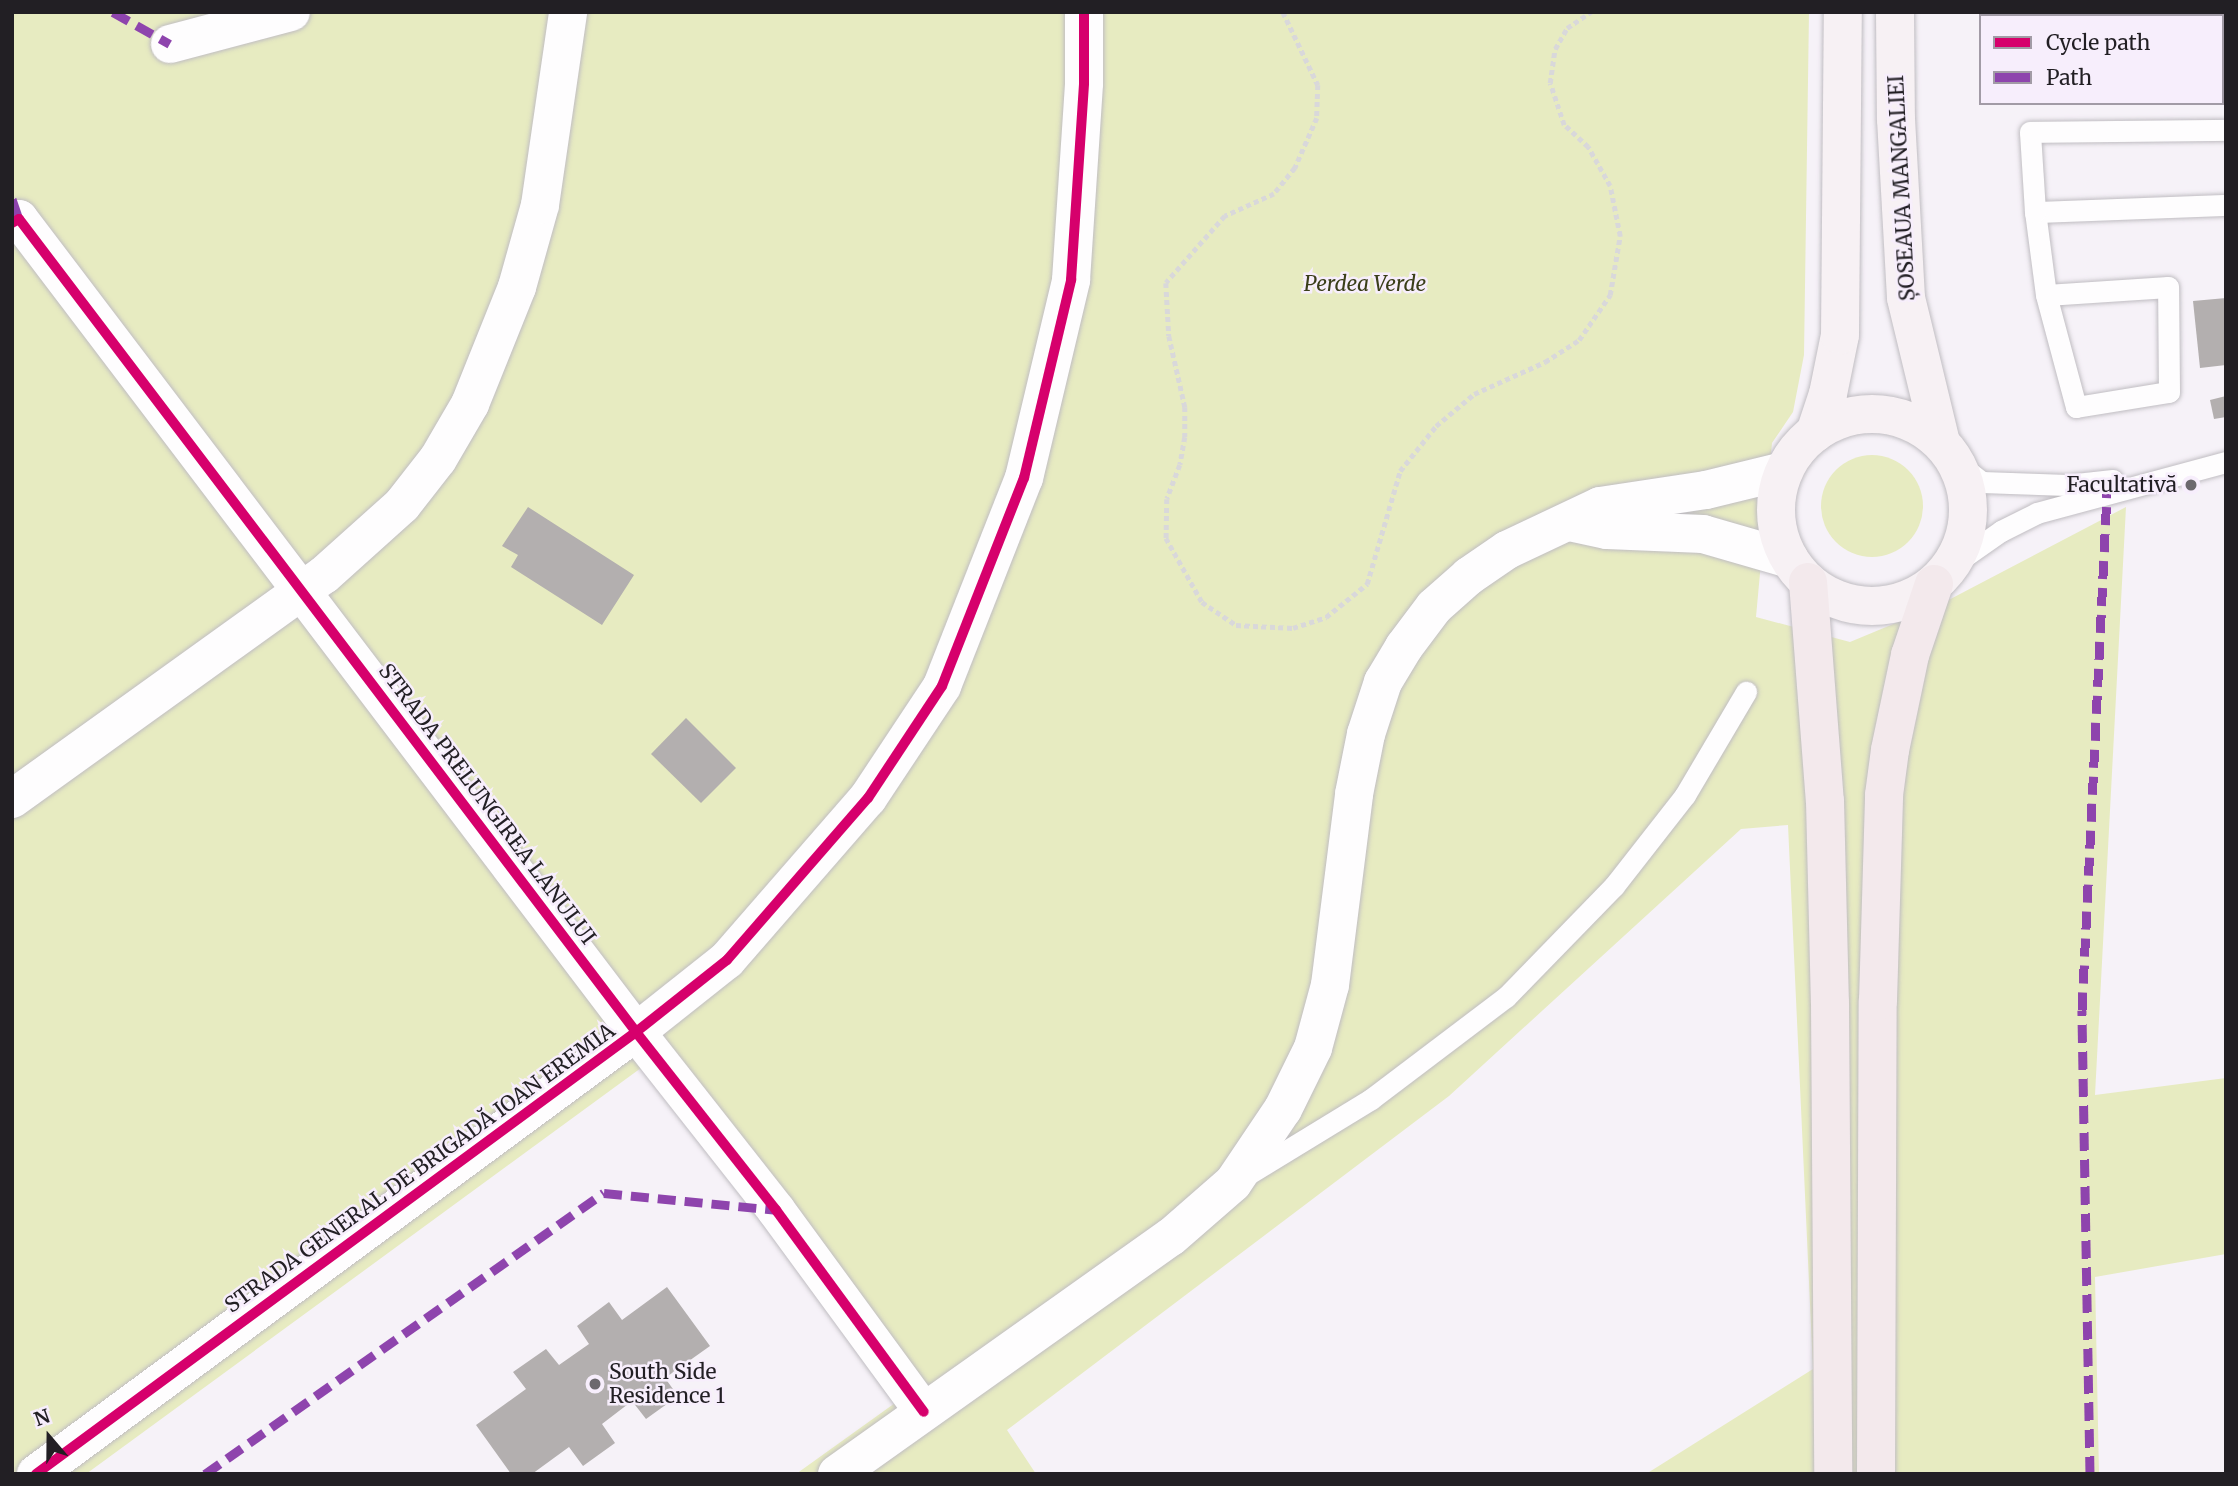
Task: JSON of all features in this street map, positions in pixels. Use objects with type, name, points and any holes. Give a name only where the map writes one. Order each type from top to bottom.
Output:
[{"type":"highway","points":[[1798,570],[1825,801],[1830,1003],[1833,1474]]},
{"type":"highway","points":[[1876,1474],[1878,1001],[1884,795],[1910,655],[1942,575]]},
{"type":"main road","points":[[1815,433],[1838,421],[1865,415],[1896,417],[1918,426],[1949,452],[1964,482],[1969,511],[1965,538],[1942,575],[1901,602],[1864,606],[1835,599],[1798,570],[1777,525],[1777,496],[1784,471],[1815,433],[1828,394],[1840,335],[1843,12]]},
{"type":"main road","name":"ȘOSEAUA MANGALIEI","points":[[1895,12],[1896,119],[1906,299],[1949,452]]},
{"type":"street","points":[[170,44],[291,12]]},
{"type":"street","points":[[12,799],[301,591],[402,505],[438,458],[470,404],[517,287],[540,205],[568,12]]},
{"type":"street","name":"STRADA GENERAL DE BRIGADĂ IOAN EREMIA","points":[[36,1474],[636,1032],[727,960],[869,798],[942,686],[1024,478],[1071,280],[1084,83],[1084,12]]},
{"type":"street","name":"STRADA PRELUNGIREA LANULUI","points":[[15,221],[301,591],[636,1032],[776,1210],[924,1412]]},
{"type":"street","points":[[837,1474],[1171,1237],[1233,1183],[1283,1109],[1313,1048],[1330,985],[1354,794],[1366,734],[1383,682],[1404,647],[1434,607],[1469,576],[1507,550],[1600,506],[1706,490],[1784,471]]},
{"type":"street","points":[[1569,522],[1607,530],[1703,534],[1798,570]]},
{"type":"lane","points":[[2046,295],[2168,287],[2169,392],[2076,407],[2046,295],[2035,212],[2030,132],[2226,130]]},
{"type":"lane","points":[[2035,212],[2226,205]]},
{"type":"lane","points":[[1949,452],[1982,482],[2067,485],[2171,474]]},
{"type":"lane","points":[[1942,575],[2001,531],[2037,513],[2171,474],[2226,462]]},
{"type":"lane","points":[[1233,1183],[1371,1098],[1506,997],[1622,876],[1685,795],[1746,692]]},
{"type":"path","points":[[1283,12],[1318,85],[1317,118],[1301,157],[1274,194],[1225,216],[1166,283],[1168,336],[1185,407],[1185,437],[1180,464],[1167,499],[1166,538],[1202,602],[1236,625],[1293,628],[1326,617],[1367,584],[1401,471],[1436,426],[1474,394],[1545,362],[1579,340],[1610,295],[1620,236],[1610,186],[1588,147],[1564,125],[1550,83],[1555,49],[1567,28],[1591,12]]},
{"type":"green space","name":"Perdea Verde","points":[[12,12],[1809,12],[1804,355],[1793,412],[1772,443],[1756,617],[1850,642],[1939,605],[2126,507],[2095,1095],[2226,1078],[2226,1254],[2095,1277],[2099,1474],[1646,1474],[1813,1369],[1788,825],[1741,829],[1449,1096],[1007,1430],[1036,1474],[796,1474],[909,1393],[641,1068],[86,1474],[12,1474]]},
{"type":"green space","points":[[1872,455],[1892,459],[1908,470],[1919,486],[1923,506],[1919,526],[1908,542],[1892,553],[1872,557],[1852,553],[1836,542],[1825,526],[1821,506],[1825,486],[1836,470],[1852,459]]},
{"type":"building","points":[[2226,298],[2226,365],[2200,368],[2193,301]]},
{"type":"building","points":[[2226,396],[2226,417],[2214,419],[2210,400]]},
{"type":"building","points":[[528,507],[634,575],[602,625],[511,567],[518,555],[502,546]]},
{"type":"building","points":[[686,718],[736,768],[701,803],[651,754]]},
{"type":"building","name":"South Side Residence 1","points":[[667,1287],[710,1346],[665,1378],[678,1396],[646,1419],[632,1401],[602,1424],[615,1443],[583,1466],[569,1447],[532,1474],[511,1474],[476,1425],[526,1389],[513,1372],[546,1349],[559,1365],[589,1344],[577,1326],[609,1302],[622,1320]]},
{"type":"marked path","points":[[113,12],[170,44]]},
{"type":"marked path","points":[[12,199],[19,219]]},
{"type":"marked path","points":[[2090,1474],[2082,1010],[2107,493]]},
{"type":"marked path","points":[[205,1474],[604,1193],[776,1210]]},
{"type":"cycle path","points":[[36,1474],[636,1032],[727,960],[868,798],[942,686],[1024,478],[1071,280],[1084,83],[1084,12]]},
{"type":"cycle path","points":[[12,223],[19,219],[636,1032],[776,1210],[924,1412]]},
{"type":"place","name":"Facultativă","points":[[2191,485]]},
{"type":"place","name":"South Side Residence 1","points":[[595,1384]]}]
